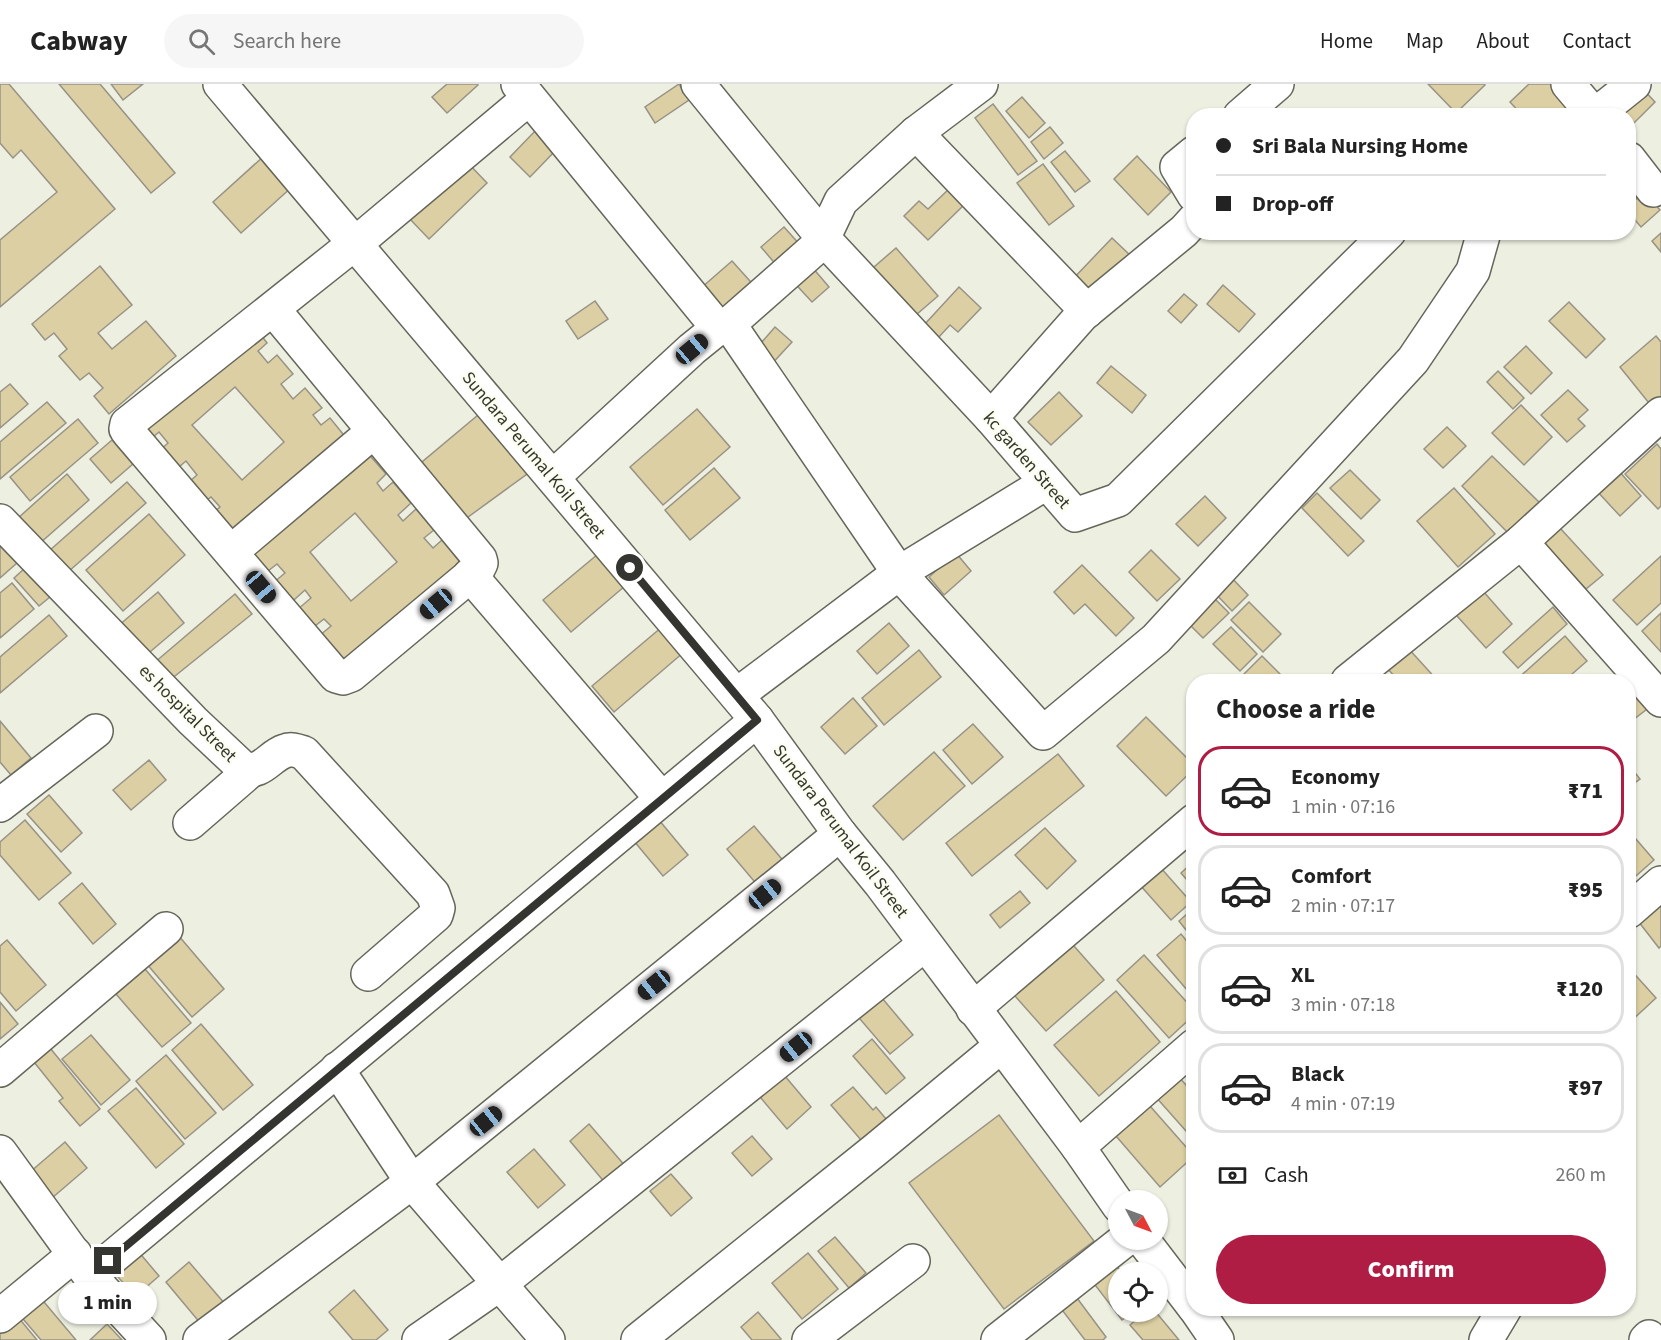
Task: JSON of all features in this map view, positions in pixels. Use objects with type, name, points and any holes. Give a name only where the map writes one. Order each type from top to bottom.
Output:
[{"type":"street","name":"Sundara Perumal Koil Street","points":[[220,84],[747,707],[840,834],[880,883],[1078,1147],[1108,1190]]},
{"type":"street","name":"kc garden Street","points":[[699,84],[824,239],[991,418],[1075,515],[1118,500],[1381,240]]},
{"type":"street","points":[[553,477],[824,239],[841,201],[916,133],[981,84]]},
{"type":"street","points":[[1568,84],[1589,108]]},
{"type":"street","points":[[1604,108],[1634,84]]},
{"type":"street","points":[[273,309],[482,563],[351,675],[343,678],[336,676],[126,429],[127,424],[355,244],[523,91],[724,326],[899,573],[1043,733],[1156,639],[1413,360],[1473,272],[1482,240]]},
{"type":"street","points":[[916,133],[1087,311]]},
{"type":"street","points":[[1186,160],[1177,167],[1186,182]]},
{"type":"street","points":[[1636,168],[1653,190]]},
{"type":"street","points":[[991,418],[1087,311],[1186,229]]},
{"type":"street","points":[[1359,674],[1521,542],[1661,414]]},
{"type":"street","points":[[231,552],[374,431]]},
{"type":"street","points":[[0,1317],[82,1265],[337,1069],[662,799],[747,707],[899,573],[1046,483]]},
{"type":"street","name":"es hospital Street","points":[[0,521],[193,721],[243,768],[250,771],[262,768],[284,751],[294,750],[304,753],[433,894],[438,908],[436,915],[368,974]]},
{"type":"street","points":[[1521,542],[1661,700]]},
{"type":"street","points":[[470,575],[662,799]]},
{"type":"street","points":[[0,805],[96,730]]},
{"type":"street","points":[[190,823],[250,771]]},
{"type":"street","points":[[974,1009],[1186,828]]},
{"type":"street","points":[[200,1340],[412,1182],[840,834]]},
{"type":"street","points":[[1636,905],[1661,883]]},
{"type":"street","points":[[0,1070],[166,929]]},
{"type":"street","points":[[419,1340],[501,1283],[925,944]]},
{"type":"street","points":[[638,1340],[1001,1046]]},
{"type":"street","points":[[1078,1147],[1186,1053]]},
{"type":"street","points":[[337,1069],[412,1182],[548,1340]]},
{"type":"street","points":[[0,1152],[82,1265],[149,1340]]},
{"type":"street","points":[[998,1340],[1112,1250]]},
{"type":"street","points":[[1150,1250],[1186,1298]]},
{"type":"street","points":[[809,1340],[913,1261]]},
{"type":"street","points":[[1486,1340],[1500,1316]]},
{"type":"building","points":[[0,84],[9,84],[115,209],[0,307],[0,240],[57,192],[21,150],[13,158],[0,143]]},
{"type":"building","points":[[59,84],[100,84],[175,173],[151,193]]},
{"type":"building","points":[[111,84],[143,84],[123,100]]},
{"type":"building","points":[[447,84],[478,85],[447,113],[432,97]]},
{"type":"building","points":[[679,84],[689,100],[655,123],[645,107]]},
{"type":"building","points":[[1428,84],[1485,85],[1461,108],[1451,108]]},
{"type":"building","points":[[1529,84],[1553,84],[1570,108],[1516,108],[1510,102]]},
{"type":"building","points":[[1640,86],[1655,102],[1636,121],[1636,108],[1619,107]]},
{"type":"building","points":[[1022,97],[1045,123],[1029,138],[1006,111]]},
{"type":"building","points":[[993,104],[1037,161],[1018,175],[975,118]]},
{"type":"building","points":[[1050,127],[1063,143],[1044,159],[1031,142]]},
{"type":"building","points":[[536,130],[556,150],[530,177],[510,157]]},
{"type":"building","points":[[1065,151],[1090,181],[1075,192],[1051,162]]},
{"type":"building","points":[[265,155],[293,186],[241,233],[213,202]]},
{"type":"building","points":[[1137,156],[1171,192],[1148,215],[1114,179]]},
{"type":"building","points":[[466,161],[487,183],[429,239],[408,217]]},
{"type":"building","points":[[1043,164],[1074,206],[1049,225],[1017,183]]},
{"type":"building","points":[[950,188],[966,203],[928,240],[904,216],[919,201],[928,209]]},
{"type":"building","points":[[1645,192],[1660,210],[1641,227],[1636,221],[1636,199]]},
{"type":"building","points":[[784,227],[801,246],[778,267],[761,247]]},
{"type":"building","points":[[1661,233],[1661,252],[1652,241]]},
{"type":"building","points":[[1112,238],[1131,256],[1090,299],[1071,281]]},
{"type":"building","points":[[896,248],[938,296],[909,321],[867,273]]},
{"type":"building","points":[[806,260],[829,287],[812,302],[788,276]]},
{"type":"building","points":[[732,261],[758,290],[719,324],[693,295]]},
{"type":"building","points":[[100,266],[132,305],[98,333],[112,349],[146,321],[176,356],[109,414],[94,396],[103,388],[89,373],[80,380],[59,356],[67,349],[54,333],[45,340],[32,324]]},
{"type":"building","points":[[1223,285],[1255,314],[1239,332],[1207,304]]},
{"type":"building","points":[[959,287],[981,308],[958,332],[950,325],[938,338],[924,325]]},
{"type":"building","points":[[1184,294],[1197,305],[1181,323],[1168,311]]},
{"type":"building","points":[[595,301],[608,319],[578,339],[566,321]]},
{"type":"building","points":[[1569,302],[1605,339],[1586,358],[1549,321]]},
{"type":"building","points":[[255,327],[267,343],[258,351],[268,363],[277,355],[293,374],[281,384],[293,399],[305,388],[322,408],[313,415],[321,425],[330,418],[347,439],[227,540],[208,517],[220,507],[211,497],[199,506],[183,487],[197,475],[186,461],[172,473],[156,454],[168,443],[159,432],[146,443],[130,424]],"holes":[[[235,387],[284,442],[242,480],[192,425]]]},
{"type":"building","points":[[775,327],[792,342],[769,367],[753,352]]},
{"type":"building","points":[[1656,336],[1661,342],[1661,410],[1657,413],[1620,367]]},
{"type":"building","points":[[1526,346],[1552,373],[1531,394],[1504,367]]},
{"type":"building","points":[[1111,366],[1146,395],[1132,413],[1097,383]]},
{"type":"building","points":[[1498,371],[1524,398],[1513,409],[1487,382]]},
{"type":"building","points":[[10,384],[28,404],[0,428],[0,392]]},
{"type":"building","points":[[1568,390],[1588,410],[1578,419],[1585,426],[1567,442],[1541,415]]},
{"type":"building","points":[[1059,392],[1082,416],[1051,445],[1028,422]]},
{"type":"building","points":[[47,402],[66,423],[0,479],[0,442]]},
{"type":"building","points":[[1521,405],[1552,437],[1524,465],[1492,433]]},
{"type":"building","points":[[697,409],[730,447],[663,505],[630,467]]},
{"type":"building","points":[[484,410],[534,469],[464,520],[422,462]]},
{"type":"building","points":[[78,419],[98,443],[30,501],[10,477]]},
{"type":"building","points":[[1447,427],[1466,446],[1443,468],[1424,449]]},
{"type":"building","points":[[112,440],[133,464],[111,483],[90,459]]},
{"type":"building","points":[[1657,444],[1661,449],[1661,506],[1658,509],[1625,474]]},
{"type":"building","points":[[365,450],[386,474],[377,483],[383,491],[393,482],[411,503],[398,515],[403,521],[416,509],[434,530],[424,538],[433,548],[442,540],[460,562],[336,668],[313,641],[331,626],[324,619],[306,633],[291,615],[311,598],[305,590],[285,608],[267,588],[285,573],[277,564],[259,578],[241,557]],"holes":[[[355,513],[397,562],[351,601],[310,552]]]},
{"type":"building","points":[[1492,456],[1541,504],[1510,535],[1462,486]]},
{"type":"building","points":[[714,468],[740,498],[690,540],[665,510]]},
{"type":"building","points":[[1350,470],[1380,500],[1361,519],[1330,488]]},
{"type":"building","points":[[1618,470],[1641,496],[1620,516],[1596,490]]},
{"type":"building","points":[[67,474],[89,500],[39,544],[17,519]]},
{"type":"building","points":[[127,482],[146,503],[68,572],[49,551]]},
{"type":"building","points":[[1454,488],[1495,534],[1458,567],[1417,521]]},
{"type":"building","points":[[1317,493],[1364,541],[1348,556],[1302,508]]},
{"type":"building","points":[[1205,496],[1226,518],[1198,546],[1176,524]]},
{"type":"building","points":[[149,514],[185,555],[123,611],[86,570]]},
{"type":"building","points":[[1560,528],[1603,575],[1586,589],[1544,544]]},
{"type":"building","points":[[0,542],[17,563],[0,578]]},
{"type":"building","points":[[1151,550],[1180,579],[1157,601],[1129,572]]},
{"type":"building","points":[[956,553],[971,571],[944,595],[929,577]]},
{"type":"building","points":[[598,554],[625,586],[571,632],[543,600]]},
{"type":"building","points":[[1661,556],[1661,603],[1637,625],[1613,600]]},
{"type":"building","points":[[1082,565],[1134,618],[1116,636],[1085,604],[1074,614],[1054,592]]},
{"type":"building","points":[[25,568],[50,597],[39,606],[14,578]]},
{"type":"building","points":[[1228,574],[1248,595],[1232,611],[1212,590]]},
{"type":"building","points":[[1475,582],[1512,624],[1486,648],[1448,606]]},
{"type":"building","points":[[12,583],[34,609],[0,638],[0,593]]},
{"type":"building","points":[[158,592],[184,623],[144,657],[118,626]]},
{"type":"building","points":[[1208,592],[1229,613],[1203,638],[1182,617]]},
{"type":"building","points":[[235,594],[252,614],[170,680],[154,663]]},
{"type":"building","points":[[1249,602],[1281,634],[1263,652],[1231,620]]},
{"type":"building","points":[[1553,607],[1567,624],[1518,668],[1503,652]]},
{"type":"building","points":[[1661,613],[1661,652],[1642,631]]},
{"type":"building","points":[[49,615],[67,636],[0,693],[0,657]]},
{"type":"building","points":[[669,621],[691,646],[614,712],[592,686]]},
{"type":"building","points":[[889,623],[909,646],[877,674],[857,651]]},
{"type":"building","points":[[1231,627],[1257,654],[1240,671],[1213,644]]},
{"type":"building","points":[[1565,636],[1587,661],[1572,674],[1523,674]]},
{"type":"building","points":[[1407,647],[1432,674],[1392,674],[1385,666]]},
{"type":"building","points":[[919,650],[941,677],[884,725],[862,698]]},
{"type":"building","points":[[1262,656],[1280,674],[1244,674]]},
{"type":"building","points":[[1636,693],[1651,706],[1636,718]]},
{"type":"building","points":[[853,698],[877,726],[845,754],[821,727]]},
{"type":"building","points":[[1146,717],[1186,757],[1186,777],[1166,796],[1117,746]]},
{"type":"building","points":[[0,721],[31,758],[11,775],[0,762]]},
{"type":"building","points":[[973,724],[1003,757],[972,784],[943,750]]},
{"type":"building","points":[[934,752],[965,786],[903,840],[873,806]]},
{"type":"building","points":[[1058,754],[1084,786],[972,876],[946,843]]},
{"type":"building","points":[[149,760],[166,780],[131,810],[113,790]]},
{"type":"building","points":[[49,795],[82,833],[61,852],[27,814]]},
{"type":"building","points":[[25,820],[71,873],[39,900],[0,855],[0,842]]},
{"type":"building","points":[[659,820],[688,855],[663,876],[634,841]]},
{"type":"building","points":[[754,826],[786,864],[759,887],[727,849]]},
{"type":"building","points":[[1045,828],[1076,861],[1047,889],[1015,855]]},
{"type":"building","points":[[1636,839],[1654,860],[1636,876]]},
{"type":"building","points":[[1160,867],[1186,896],[1186,906],[1171,920],[1140,885]]},
{"type":"building","points":[[1186,868],[1186,879],[1181,873]]},
{"type":"building","points":[[82,883],[116,924],[93,944],[59,903]]},
{"type":"building","points":[[1020,891],[1030,903],[1000,928],[990,915]]},
{"type":"building","points":[[1661,896],[1661,946],[1659,948],[1636,918]]},
{"type":"building","points":[[1186,915],[1186,930],[1179,921]]},
{"type":"building","points":[[1181,934],[1186,940],[1186,989],[1157,955]]},
{"type":"building","points":[[178,935],[224,989],[192,1017],[146,963]]},
{"type":"building","points":[[1066,937],[1104,980],[1046,1031],[1008,988]]},
{"type":"building","points":[[7,940],[46,985],[16,1011],[0,992],[0,946]]},
{"type":"building","points":[[1144,955],[1186,1001],[1186,1022],[1169,1038],[1117,980]]},
{"type":"building","points":[[145,969],[191,1023],[162,1047],[116,994]]},
{"type":"building","points":[[1636,976],[1656,998],[1636,1017]]},
{"type":"building","points":[[1116,991],[1160,1042],[1099,1096],[1054,1045]]},
{"type":"building","points":[[877,992],[913,1035],[890,1054],[854,1012]]},
{"type":"building","points":[[0,1002],[18,1024],[0,1039]]},
{"type":"building","points":[[201,1024],[253,1085],[223,1110],[172,1050]]},
{"type":"building","points":[[91,1035],[130,1080],[101,1105],[62,1059]]},
{"type":"building","points":[[872,1039],[905,1078],[886,1094],[853,1056]]},
{"type":"building","points":[[50,1048],[100,1109],[80,1126],[59,1101],[63,1098],[34,1062]]},
{"type":"building","points":[[166,1055],[216,1113],[185,1139],[136,1081]]},
{"type":"building","points":[[779,1069],[811,1107],[787,1129],[755,1091]]},
{"type":"building","points":[[1178,1076],[1186,1085],[1186,1131],[1155,1096]]},
{"type":"building","points":[[853,1087],[873,1110],[876,1107],[892,1126],[867,1147],[831,1105]]},
{"type":"building","points":[[136,1088],[184,1144],[156,1168],[108,1111]]},
{"type":"building","points":[[1150,1106],[1186,1147],[1186,1163],[1160,1187],[1116,1136]]},
{"type":"building","points":[[999,1115],[1094,1241],[1004,1309],[909,1183]]},
{"type":"building","points":[[589,1124],[626,1167],[606,1184],[570,1141]]},
{"type":"building","points":[[752,1136],[772,1159],[752,1176],[732,1153]]},
{"type":"building","points":[[65,1142],[87,1168],[52,1198],[30,1172]]},
{"type":"building","points":[[534,1149],[565,1185],[538,1208],[507,1172]]},
{"type":"building","points":[[671,1174],[692,1198],[671,1216],[650,1191]]},
{"type":"building","points":[[835,1237],[866,1273],[849,1288],[818,1251]]},
{"type":"building","points":[[132,1244],[159,1276],[135,1297],[108,1265]]},
{"type":"building","points":[[808,1253],[838,1289],[802,1319],[772,1283]]},
{"type":"building","points":[[189,1262],[225,1304],[201,1324],[166,1282]]},
{"type":"building","points":[[1108,1268],[1108,1302],[1092,1281]]},
{"type":"building","points":[[354,1290],[388,1330],[376,1340],[353,1340],[329,1312]]},
{"type":"building","points":[[1074,1294],[1106,1337],[1103,1340],[1085,1340],[1059,1306]]},
{"type":"building","points":[[39,1296],[76,1340],[41,1340],[18,1313]]},
{"type":"building","points":[[13,1311],[37,1340],[0,1340],[0,1321]]},
{"type":"building","points":[[758,1312],[780,1340],[752,1340],[741,1327]]},
{"type":"building","points":[[1133,1322],[1164,1322],[1179,1340],[1143,1340],[1130,1325]]},
{"type":"building","points":[[107,1324],[122,1340],[90,1340]]},
{"type":"route","points":[[108,1261],[757,720],[630,568]]}]
